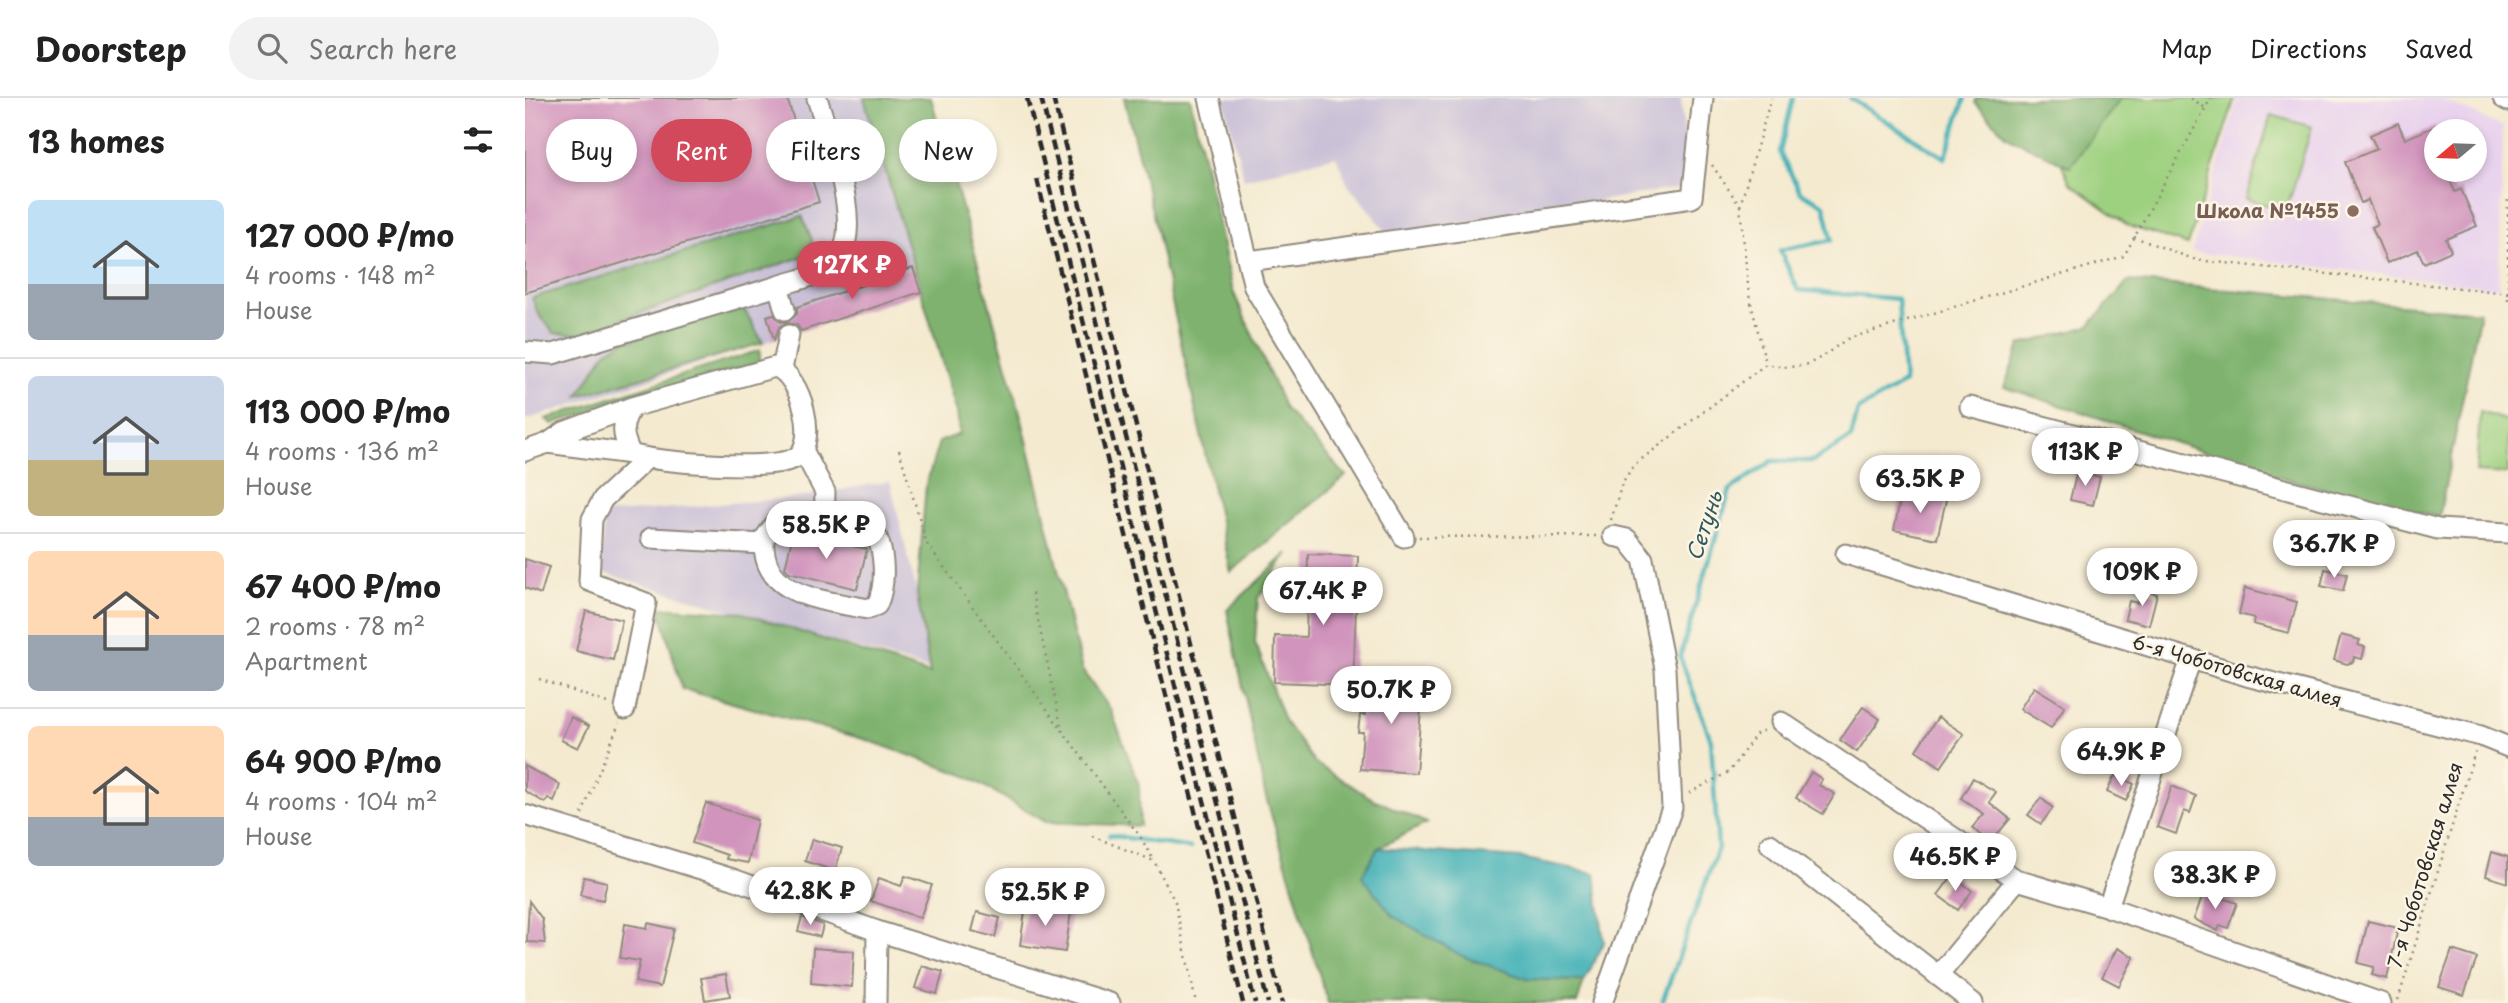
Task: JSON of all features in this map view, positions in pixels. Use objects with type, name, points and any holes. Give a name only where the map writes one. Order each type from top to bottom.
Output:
[{"type":"street","points":[[525,352],[554,354],[778,286],[821,272],[835,263],[847,244],[845,193],[817,98]]},
{"type":"street","points":[[1209,98],[1254,287],[1404,537]]},
{"type":"street","points":[[1249,261],[1692,198],[1703,98]]},
{"type":"street","points":[[2503,98],[2508,101]]},
{"type":"street","points":[[778,286],[785,310]]},
{"type":"street","points":[[782,369],[789,335]]},
{"type":"street","points":[[525,451],[548,443],[564,432],[632,407],[765,369],[782,369],[794,381],[804,414],[806,439],[803,450],[795,458],[768,463],[681,464],[548,443]]},
{"type":"street","points":[[632,407],[624,419],[623,438],[638,456]]},
{"type":"street","points":[[1971,407],[2438,529],[2508,533]]},
{"type":"street","points":[[803,450],[825,492],[824,523]]},
{"type":"street","points":[[622,716],[646,603],[589,581],[593,519],[603,499],[638,456]]},
{"type":"street","points":[[785,521],[824,523],[868,525],[875,531],[880,541],[882,582],[882,593],[877,605],[868,609],[792,592],[771,573],[763,544],[767,531],[775,524],[785,521]]},
{"type":"street","points":[[1602,1003],[1672,808],[1665,670],[1643,559],[1627,539],[1613,536]]},
{"type":"street","points":[[652,538],[763,544]]},
{"type":"street","name":"6-я Чоботовская аллея","points":[[1846,554],[2191,659],[2480,736],[2508,747]]},
{"type":"street","points":[[2108,907],[2191,659]]},
{"type":"street","points":[[1781,722],[2017,880],[2108,907],[2381,1003]]},
{"type":"street","points":[[525,815],[733,879],[877,931],[1110,1003]]},
{"type":"street","points":[[1770,844],[1973,1003]]},
{"type":"street","points":[[1938,976],[2017,880]]},
{"type":"street","points":[[876,1003],[877,931]]},
{"type":"path","points":[[1766,364],[1749,295],[1740,205],[1771,98]]},
{"type":"path","points":[[2191,98],[2208,110]]},
{"type":"path","points":[[1404,537],[1613,536],[1610,516],[1622,483],[1634,465],[1766,364],[1797,369],[1815,363],[1847,339],[2124,256],[2208,110],[2211,98]]},
{"type":"path","points":[[1698,145],[1740,205]]},
{"type":"path","points":[[2508,200],[2508,303]]},
{"type":"path","points":[[2134,237],[2196,260],[2507,293]]},
{"type":"path","points":[[899,450],[927,544],[1154,861],[1175,902],[1196,1003]]},
{"type":"path","points":[[1032,593],[1062,730]]},
{"type":"path","points":[[539,679],[622,716],[580,817]]},
{"type":"path","points":[[1694,789],[1729,772],[1757,733],[1781,722]]},
{"type":"path","name":"7-я Чоботовская аллея","points":[[2397,1003],[2480,736]]},
{"type":"path","points":[[1092,836],[1154,861]]},
{"type":"shaded area","points":[[525,98],[865,98],[871,119],[766,119],[766,182],[885,182],[885,167],[921,292],[525,420]]},
{"type":"shaded area","points":[[1223,98],[1681,98],[1688,175],[1684,187],[1389,235],[1347,183],[1336,156],[1244,179]]},
{"type":"shaded area","name":"Школа №1455","points":[[2238,98],[2439,98],[2485,119],[2424,119],[2424,182],[2487,182],[2487,120],[2503,127],[2499,288],[2192,252]]},
{"type":"shaded area","points":[[890,481],[935,671],[600,572],[605,514],[801,497]]},
{"type":"green space","points":[[864,98],[931,98],[937,119],[899,119],[899,182],[955,182],[1022,420],[1082,670],[1111,710],[1139,785],[1140,826],[1046,822],[967,776],[867,740],[682,689],[659,607],[743,613],[930,674],[917,594],[926,485],[939,442],[959,434],[957,413],[885,169],[885,119],[870,119]]},
{"type":"green space","points":[[1124,98],[1190,98],[1233,291],[1285,409],[1346,476],[1231,572],[1152,210]]},
{"type":"green space","points":[[1977,98],[2121,98],[2070,167],[2007,136],[1975,103]]},
{"type":"green space","points":[[2033,98],[2235,98],[2188,245],[2129,226],[2070,183]]},
{"type":"green space","points":[[2271,115],[2312,127],[2286,211],[2246,199]]},
{"type":"green space","points":[[802,216],[812,240],[810,254],[577,335],[554,333],[538,313],[532,298]]},
{"type":"green space","points":[[2128,281],[2480,312],[2439,517],[2293,481],[2004,387],[2020,345],[2089,326]]},
{"type":"green space","points":[[744,309],[763,343],[578,396],[606,352],[623,342]]},
{"type":"green space","points":[[760,350],[760,362],[552,424],[546,419]]},
{"type":"green space","points":[[2480,412],[2508,421],[2508,474],[2476,472]]},
{"type":"green space","points":[[1288,553],[1258,598],[1255,642],[1284,720],[1315,763],[1373,799],[1427,823],[1378,848],[1362,876],[1527,979],[1584,981],[1577,1003],[1328,1003],[1265,794],[1227,610]]},
{"type":"water","points":[[1378,848],[1521,858],[1595,873],[1604,943],[1584,981],[1527,979],[1462,956],[1393,916],[1362,876]]},
{"type":"building","points":[[525,98],[787,98],[793,119],[766,119],[766,182],[813,182],[819,202],[525,293]]},
{"type":"building","points":[[2398,123],[2405,139],[2424,131],[2424,182],[2450,182],[2455,192],[2461,189],[2477,226],[2446,239],[2451,251],[2424,263],[2418,250],[2387,263],[2372,227],[2378,224],[2368,200],[2361,203],[2345,162],[2377,149],[2370,135]]},
{"type":"building","points":[[913,268],[921,292],[801,331],[797,325],[786,323],[779,327],[774,340],[767,316],[773,314],[781,322],[789,321],[797,314],[797,307]]},
{"type":"building","points":[[2077,471],[2100,477],[2093,505],[2070,500]]},
{"type":"building","points":[[1902,491],[1946,500],[1937,539],[1894,530]]},
{"type":"building","points":[[793,534],[867,549],[857,589],[789,572],[785,568]]},
{"type":"building","points":[[1308,554],[1358,556],[1353,685],[1274,682],[1275,636],[1306,637]]},
{"type":"building","points":[[525,559],[549,567],[541,594],[525,588]]},
{"type":"building","points":[[2325,569],[2347,574],[2343,591],[2321,586]]},
{"type":"building","points":[[2245,588],[2297,602],[2289,633],[2253,624],[2254,618],[2239,614]]},
{"type":"building","points":[[2142,590],[2157,594],[2149,625],[2125,619],[2129,601],[2138,603]]},
{"type":"building","points":[[586,611],[622,620],[613,660],[576,651]]},
{"type":"building","points":[[2341,635],[2360,640],[2358,645],[2365,647],[2362,659],[2354,657],[2353,662],[2347,664],[2334,660]]},
{"type":"building","points":[[1368,678],[1423,682],[1416,773],[1360,769],[1363,732],[1358,732],[1360,715],[1365,715]]},
{"type":"building","points":[[2034,687],[2065,706],[2051,728],[2020,709]]},
{"type":"building","points":[[1863,707],[1880,719],[1857,752],[1840,740]]},
{"type":"building","points":[[571,717],[589,726],[578,748],[561,740]]},
{"type":"building","points":[[1938,717],[1964,734],[1941,767],[1916,750]]},
{"type":"building","points":[[525,766],[560,785],[554,802],[548,798],[545,803],[525,791]]},
{"type":"building","points":[[1811,772],[1822,779],[1819,785],[1835,794],[1823,814],[1796,798]]},
{"type":"building","points":[[2115,775],[2134,784],[2126,801],[2107,792]]},
{"type":"building","points":[[1973,778],[1996,792],[1989,802],[2010,819],[1990,843],[1972,828],[1984,814],[1961,798]]},
{"type":"building","points":[[2172,786],[2196,796],[2190,813],[2184,811],[2176,834],[2157,827]]},
{"type":"building","points":[[2041,798],[2053,808],[2041,824],[2028,815]]},
{"type":"building","points":[[706,803],[757,820],[748,863],[726,859],[727,855],[692,843]]},
{"type":"building","points":[[812,839],[842,848],[835,871],[805,861]]},
{"type":"building","points":[[2492,852],[2508,857],[2508,883],[2486,876]]},
{"type":"building","points":[[1953,875],[1972,891],[1958,910],[1938,895]]},
{"type":"building","points":[[905,876],[932,885],[920,918],[871,901],[879,878],[901,886]]},
{"type":"building","points":[[584,877],[607,882],[603,900],[580,895]]},
{"type":"building","points":[[2204,892],[2237,903],[2228,928],[2220,925],[2218,931],[2194,919]]},
{"type":"building","points":[[529,901],[542,919],[545,943],[527,942]]},
{"type":"building","points":[[1026,905],[1071,912],[1065,952],[1020,945]]},
{"type":"building","points":[[977,912],[1000,918],[995,937],[972,931]]},
{"type":"building","points":[[802,917],[823,925],[820,937],[798,931]]},
{"type":"building","points":[[2368,921],[2398,928],[2387,979],[2372,975],[2374,967],[2358,963]]},
{"type":"building","points":[[648,923],[674,929],[660,987],[635,982],[640,961],[620,958],[625,924],[647,928]]},
{"type":"building","points":[[813,948],[854,951],[852,987],[811,983]]},
{"type":"building","points":[[2117,948],[2134,957],[2119,986],[2102,977]]},
{"type":"building","points":[[2452,950],[2477,958],[2464,995],[2439,987]]},
{"type":"building","points":[[922,966],[943,972],[937,994],[915,988]]},
{"type":"building","points":[[726,974],[730,996],[705,1000],[701,978]]},
{"type":"waterway","name":"Сетунь","points":[[1662,1003],[1718,848],[1711,740],[1680,657],[1730,490],[1772,461],[1813,461],[1851,438],[1858,410],[1904,383],[1898,299],[1798,290],[1780,250],[1832,240],[1824,205],[1800,192],[1780,152],[1793,98]]},
{"type":"waterway","name":"Сетунь","points":[[1850,98],[1945,158],[1965,98]]},
{"type":"waterway","points":[[1109,835],[1190,848]]},
{"type":"railway","points":[[1027,98],[1255,1003]]},
{"type":"railway","points":[[1041,98],[1268,1003]]},
{"type":"railway","points":[[1053,98],[1282,1003]]},
{"type":"railway","points":[[1037,179],[1243,1003]]},
{"type":"place","name":"Школа №1455","points":[[2353,211]]}]
